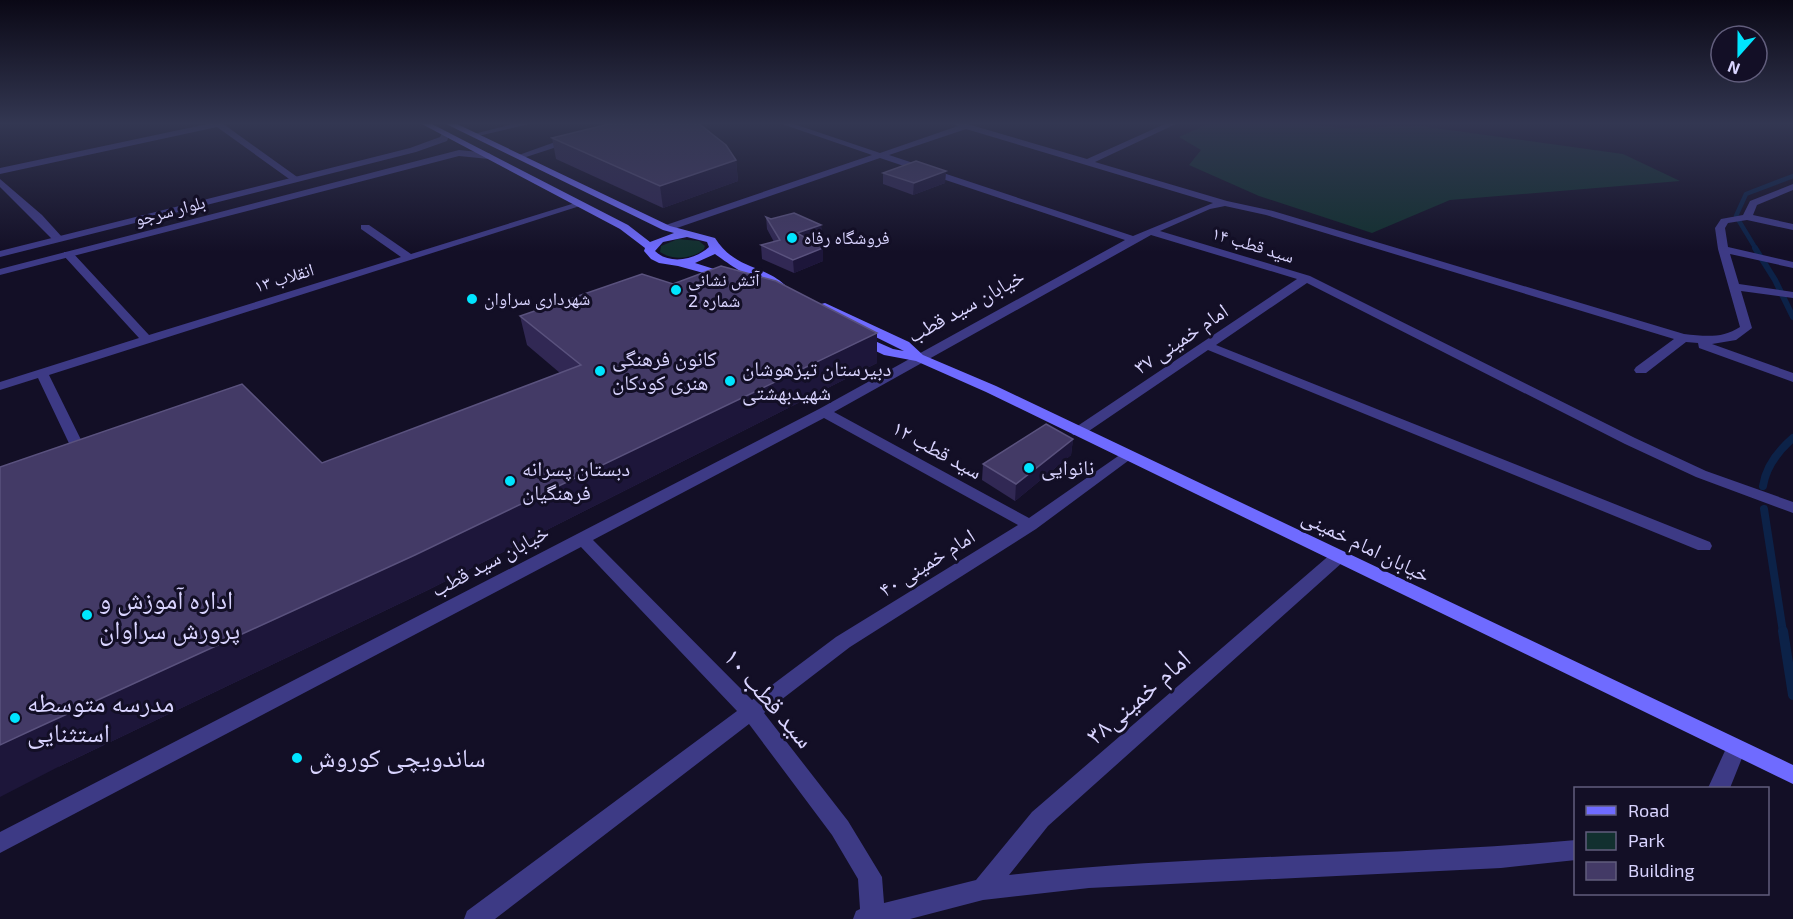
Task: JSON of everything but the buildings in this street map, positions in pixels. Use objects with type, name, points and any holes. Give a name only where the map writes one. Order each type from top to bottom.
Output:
[{"type":"main road","points":[[507,166],[633,233],[650,247],[649,251],[654,257],[725,275],[745,285]]},
{"type":"main road","points":[[540,166],[667,228],[711,240],[715,248],[738,266],[790,291]]},
{"type":"main road","points":[[650,247],[668,237],[696,235]]},
{"type":"main road","points":[[678,262],[698,259],[715,248]]},
{"type":"main road","name":"خیابان امام خمینی","points":[[811,300],[905,345],[920,358]]},
{"type":"main road","name":"خیابان امام خمینی","points":[[848,333],[889,352],[920,358],[1129,455],[1793,775]]},
{"type":"street","points":[[0,171],[24,166]]},
{"type":"street","points":[[277,166],[295,179]]},
{"type":"street","name":"بلوار سرجو","points":[[0,254],[346,166]]},
{"type":"street","name":"بلوار سرجو","points":[[0,272],[409,166]]},
{"type":"street","points":[[667,228],[850,166]]},
{"type":"street","points":[[909,166],[1134,240]]},
{"type":"street","points":[[1106,166],[1683,338],[1793,378]]},
{"type":"street","points":[[0,182],[38,217],[68,254],[147,340]]},
{"type":"street","points":[[1747,217],[1753,203],[1793,187]]},
{"type":"street","name":"خیابان سید قطب","points":[[0,843],[824,412],[1150,231],[1208,207],[1225,203]]},
{"type":"street","name":"انقلاب ۱۳","points":[[0,386],[578,205]]},
{"type":"street","points":[[1641,370],[1683,338],[1719,341],[1733,338],[1746,328],[1736,287],[1723,249],[1720,228],[1725,221],[1747,217],[1793,227]]},
{"type":"street","points":[[365,227],[410,258]]},
{"type":"street","name":"سید قطب ۱۴","points":[[1150,231],[1306,278],[1494,374],[1701,474],[1793,508]]},
{"type":"street","points":[[1723,249],[1793,265]]},
{"type":"street","name":"امام خمینی ۳۷","points":[[1078,432],[1306,278]]},
{"type":"street","points":[[1736,287],[1793,295]]},
{"type":"street","points":[[1206,345],[1704,546]]},
{"type":"street","points":[[42,373],[86,464],[75,468]]},
{"type":"street","name":"سید قطب ۱۲","points":[[824,412],[1030,525]]},
{"type":"street","name":"امام خمینی ۴۰","points":[[476,919],[752,713],[843,642],[1030,525],[1129,455]]},
{"type":"street","name":"سید قطب ۱۰","points":[[582,538],[752,713],[840,828],[870,877],[869,918]]},
{"type":"street","name":"امام خمینی۳۸","points":[[983,889],[1040,819],[1338,557]]},
{"type":"street","points":[[1720,787],[1736,748]]},
{"type":"street","points":[[869,918],[983,889],[1089,877],[1502,857],[1574,850]]},
{"type":"green space","points":[[1191,166],[1648,166],[1680,181],[1450,200],[1372,233],[1259,196]]},
{"type":"green space","points":[[678,239],[699,241],[705,246],[694,255],[683,258],[671,257],[660,252],[661,246]]},
{"type":"waterway","points":[[1756,249],[1736,216],[1746,194],[1793,176]]},
{"type":"waterway","points":[[1755,248],[1775,280],[1793,317]]},
{"type":"waterway","points":[[1763,486],[1774,459],[1793,438]]},
{"type":"waterway","points":[[1764,509],[1783,632]]},
{"type":"waterway","points":[[1783,631],[1793,695]]},
{"type":"place","name":"فروشگاه رفاه","points":[[792,238]]},
{"type":"place","name":"آتش نشانی شماره 2","points":[[676,290]]},
{"type":"place","name":"شهرداری سراوان","points":[[472,299]]},
{"type":"place","name":"کانون فرهنگی هنری کودکان","points":[[600,371]]},
{"type":"place","name":"دبیرستان تیزهوشان شهیدبهشتی","points":[[730,381]]},
{"type":"place","name":"نانوایی","points":[[1029,468]]},
{"type":"place","name":"دبستان پسرانه فرهنگیان","points":[[510,481]]},
{"type":"place","name":"اداره آموزش و پرورش سراوان","points":[[87,615]]},
{"type":"place","name":"مدرسه متوسطه استثنایی","points":[[15,718]]},
{"type":"place","name":"ساندویچی کوروش","points":[[297,758]]}]
